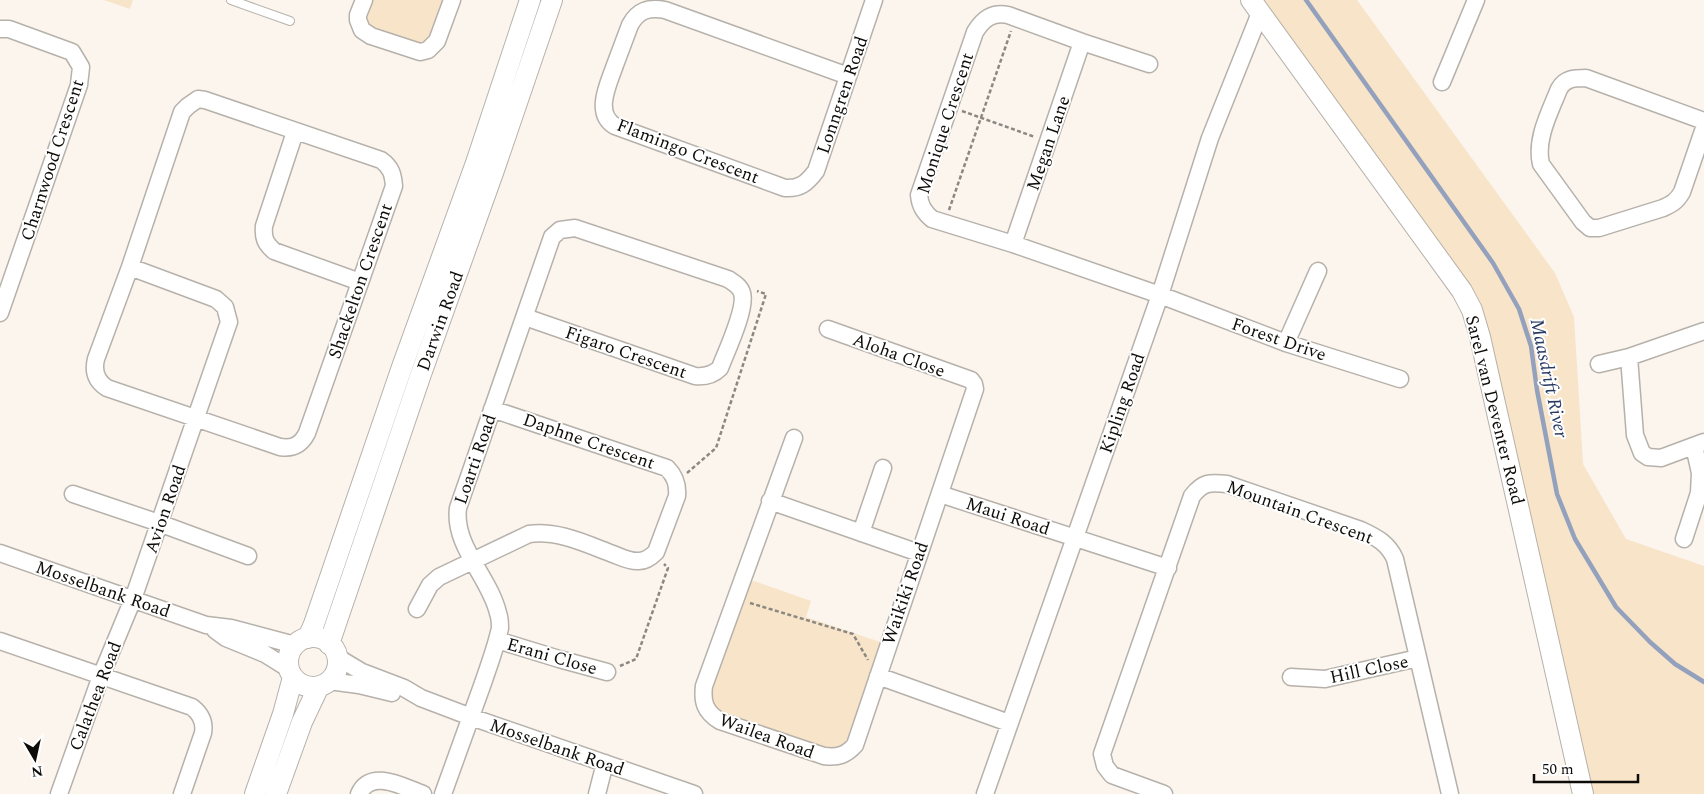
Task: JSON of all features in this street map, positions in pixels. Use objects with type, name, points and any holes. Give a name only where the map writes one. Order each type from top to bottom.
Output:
[{"type":"street","points":[[364,0],[358,20],[362,30],[371,36],[420,52],[432,48],[437,41],[452,0]]},
{"type":"street","name":"Darwin Road","points":[[301,641],[314,624],[402,367],[476,164],[530,0]]},
{"type":"street","name":"Darwin Road","points":[[333,650],[418,383],[552,0]]},
{"type":"street","name":"Lonngren Road","points":[[803,185],[810,180],[816,171],[874,0]]},
{"type":"street","points":[[1442,82],[1476,0]]},
{"type":"street","name":"Kipling Road","points":[[985,794],[1160,295],[1210,138],[1255,6]]},
{"type":"street","name":"Sarel van Deventer Road","points":[[1255,6],[1462,291],[1472,310],[1480,337],[1583,794]]},
{"type":"street","name":"Flamingo Crescent","points":[[803,185],[785,188],[610,123],[605,112],[605,95],[630,25],[640,13],[656,8],[848,76]]},
{"type":"street","name":"Monique Crescent","points":[[1149,64],[1016,18],[1000,14],[983,20],[975,32],[919,195],[926,214],[932,219],[1013,244],[1160,295]]},
{"type":"street","name":"Charnwood Crescent","points":[[0,30],[9,29],[72,52],[79,62],[81,76],[0,313]]},
{"type":"street","name":"Megan Lane","points":[[1013,244],[1082,42]]},
{"type":"street","points":[[1704,121],[1586,78],[1569,79],[1560,86],[1542,135],[1539,156],[1541,164],[1583,222],[1590,228],[1599,228],[1663,208],[1678,199],[1704,128]]},
{"type":"street","name":"Shackelton Crescent","points":[[198,100],[205,100],[381,160],[392,170],[394,186],[307,433],[301,443],[291,448],[280,447],[107,388],[98,380],[94,370],[96,359],[130,267],[182,112],[198,100]]},
{"type":"street","points":[[295,132],[264,226],[264,240],[274,251],[360,282]]},
{"type":"street","name":"Loarti Road","points":[[443,794],[497,640],[500,625],[494,599],[472,561],[459,531],[456,519],[458,508],[552,237],[560,230],[575,228],[728,280],[739,287]]},
{"type":"street","name":"Avion Road","points":[[130,267],[216,299],[221,302],[228,312],[228,327],[133,600]]},
{"type":"street","points":[[1286,343],[1318,270]]},
{"type":"street","name":"Figaro Crescent","points":[[525,317],[695,376],[703,377],[715,373],[720,368],[742,306],[743,294],[739,287]]},
{"type":"street","name":"Forest Drive","points":[[1160,295],[1286,343],[1400,379]]},
{"type":"street","name":"Aloha Close","points":[[828,329],[971,380]]},
{"type":"street","points":[[1599,364],[1629,357],[1704,332]]},
{"type":"street","points":[[1629,357],[1635,435],[1642,453],[1648,457],[1661,458],[1699,444],[1699,493],[1684,539]]},
{"type":"street","name":"Waikiki Road","points":[[878,676],[918,553],[975,392],[975,386],[971,380]]},
{"type":"street","name":"Daphne Crescent","points":[[492,409],[667,468],[673,474],[676,482]]},
{"type":"street","name":"Wailea Road","points":[[794,438],[704,686],[703,697],[705,706],[711,715],[720,721],[824,756],[842,756],[855,745],[878,676]]},
{"type":"street","points":[[860,533],[883,468]]},
{"type":"street","points":[[417,609],[430,584],[439,577],[529,534],[541,532],[556,534],[629,560],[644,560],[651,557],[656,552],[677,496],[676,482]]},
{"type":"street","name":"Mountain Crescent","points":[[1164,794],[1112,775],[1105,766],[1102,754],[1192,496],[1204,484],[1217,482],[1361,530],[1377,537],[1391,550],[1395,559],[1450,794]]},
{"type":"street","points":[[73,494],[248,556]]},
{"type":"street","name":"Maui Road","points":[[940,494],[1168,568]]},
{"type":"street","points":[[770,501],[918,553]]},
{"type":"street","name":"Mosselbank Road","points":[[0,554],[206,625],[231,628],[277,641],[301,641]]},
{"type":"street","name":"Calathea Road","points":[[59,794],[101,676],[133,600]]},
{"type":"street","name":"Mosselbank Road","points":[[206,625],[226,638],[266,654],[290,674]]},
{"type":"street","points":[[254,794],[283,714],[290,674],[288,657],[301,641],[315,637],[333,650],[338,665],[335,673],[324,684],[302,722],[276,794]]},
{"type":"street","name":"Erani Close","points":[[497,640],[607,672]]},
{"type":"street","points":[[0,641],[192,707],[200,714],[204,723],[203,734],[182,794]]},
{"type":"street","name":"Mosselbank Road","points":[[333,650],[362,672],[404,688],[421,698]]},
{"type":"street","name":"Hill Close","points":[[1291,676],[1324,679],[1418,658]]},
{"type":"street","points":[[290,674],[305,686],[324,684]]},
{"type":"street","points":[[878,676],[1009,723]]},
{"type":"street","name":"Mosselbank Road","points":[[324,684],[359,685],[421,698],[694,794]]},
{"type":"street","points":[[598,794],[605,763]]},
{"type":"street","points":[[358,794],[366,784],[381,780],[423,794]]},
{"type":"lane","points":[[231,0],[290,21]]},
{"type":"path","points":[[944,222],[1016,18]]},
{"type":"path","points":[[950,106],[1048,142]]},
{"type":"path","points":[[676,482],[716,448],[766,294],[739,287]]},
{"type":"path","points":[[607,672],[636,659],[668,568],[656,552]]},
{"type":"path","points":[[735,599],[853,634],[878,676]]},
{"type":"shaded area","points":[[104,0],[133,0],[130,9]]},
{"type":"shaded area","points":[[369,0],[445,0],[431,41],[425,46],[370,29],[364,15]]},
{"type":"shaded area","points":[[1261,0],[1357,0],[1555,273],[1574,317],[1583,464],[1626,539],[1704,566],[1704,794],[1592,794],[1489,334]]},
{"type":"shaded area","points":[[754,581],[811,601],[806,617],[883,643],[848,742],[843,746],[827,748],[720,711],[711,702],[710,690],[749,583]]},
{"type":"waterway","name":"Maasdrift River","points":[[1306,0],[1493,263],[1519,309],[1531,346],[1537,390],[1557,494],[1575,539],[1616,607],[1650,642],[1675,664],[1704,682]]}]
